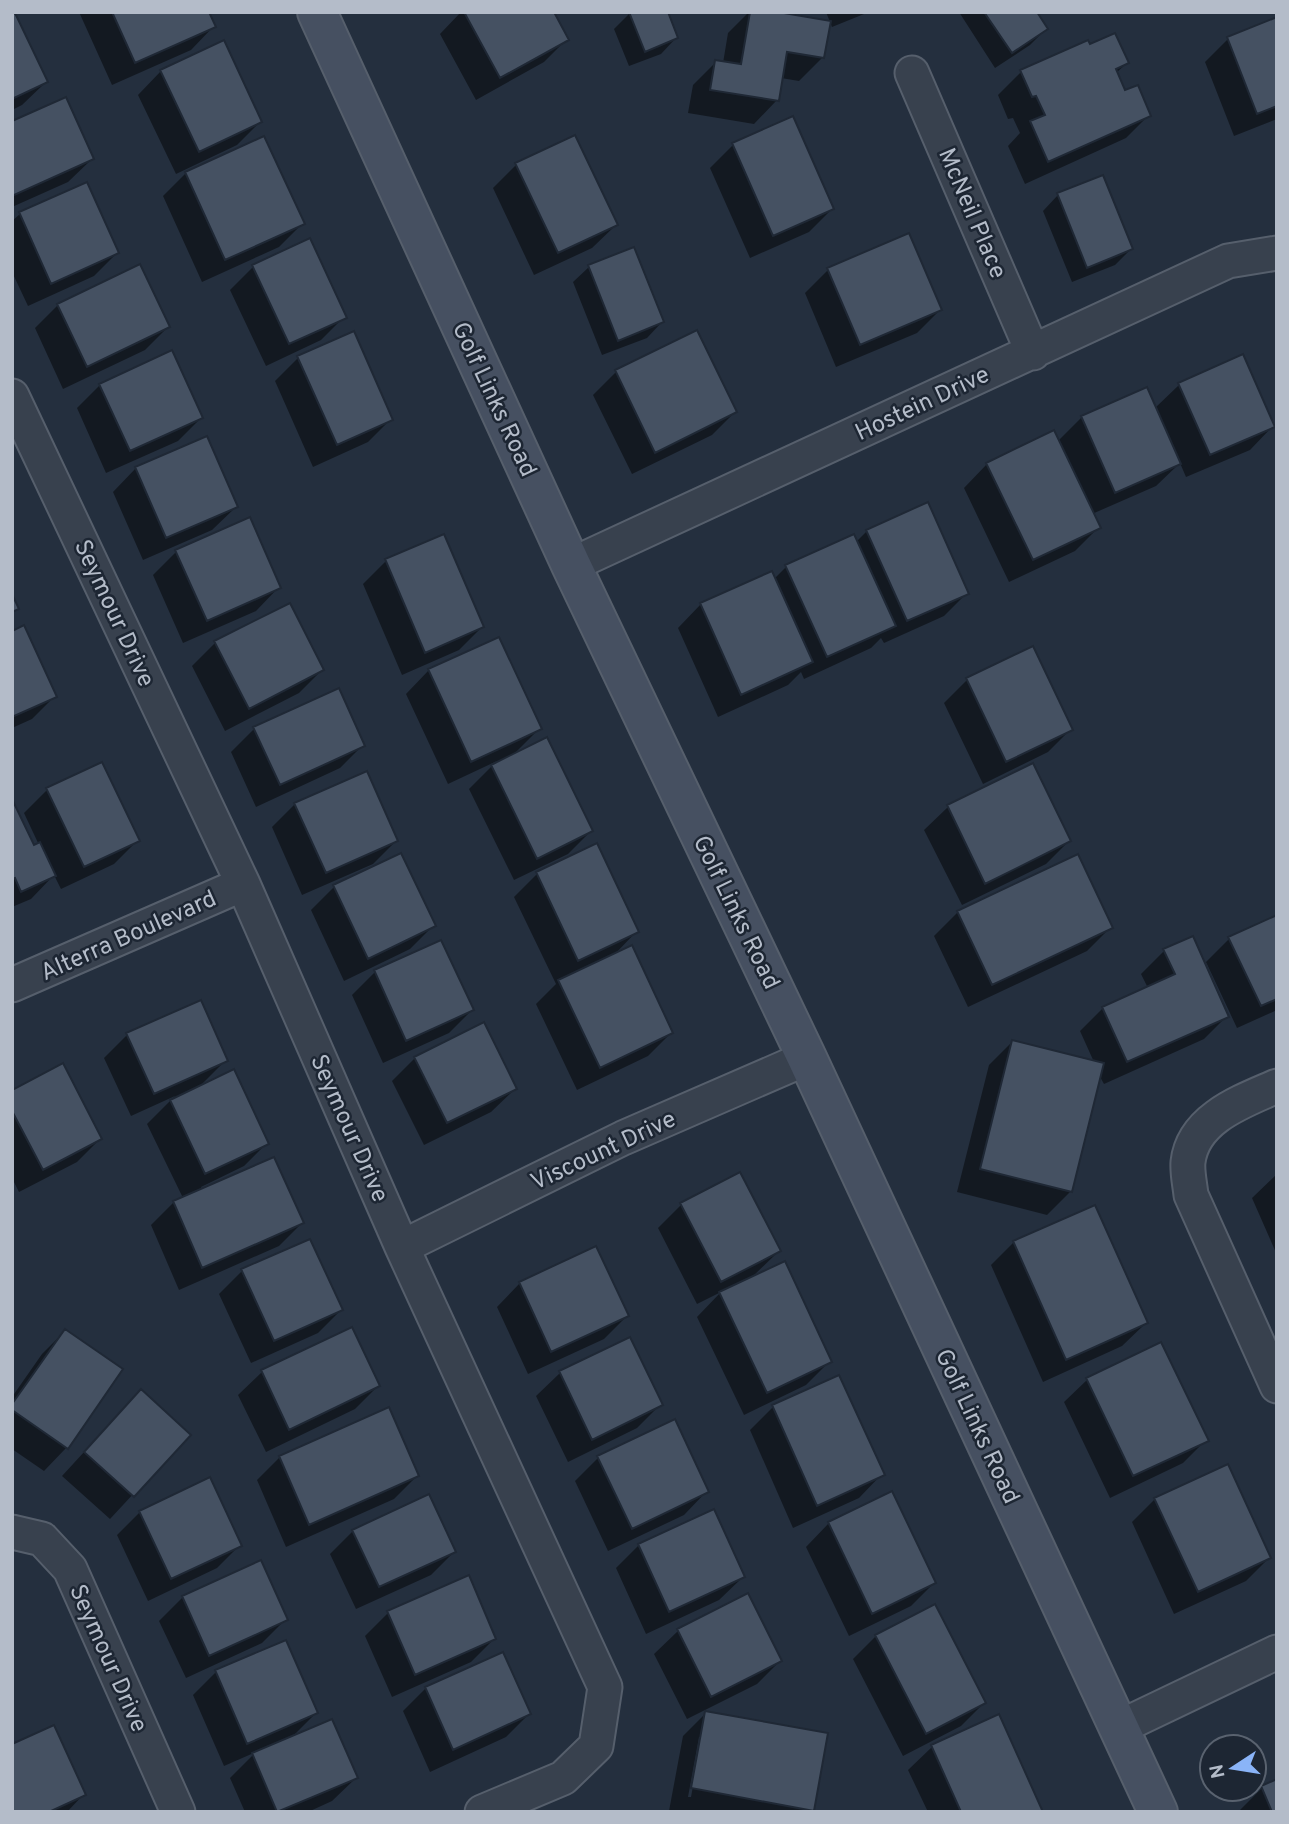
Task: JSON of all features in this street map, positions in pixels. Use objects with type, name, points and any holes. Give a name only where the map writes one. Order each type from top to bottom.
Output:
[{"type":"main road","name":"Golf Links Road","points":[[317,12],[571,565],[807,1058],[1158,1812]]},
{"type":"street","name":"McNeil Place","points":[[912,73],[1033,353]]},
{"type":"street","name":"Hostein Drive","points":[[571,565],[1228,261],[1277,253]]},
{"type":"street","name":"Seymour Drive","points":[[12,396],[243,884],[402,1247],[605,1687],[596,1746],[563,1778],[482,1812]]},
{"type":"street","name":"Alterra Boulevard","points":[[12,985],[243,884]]},
{"type":"street","name":"Viscount Drive","points":[[402,1247],[624,1138],[807,1058]]},
{"type":"street","points":[[1277,1086],[1224,1110],[1196,1136],[1188,1161],[1191,1195],[1277,1386]]},
{"type":"street","name":"Seymour Drive","points":[[12,1532],[42,1539],[70,1569],[178,1812]]},
{"type":"street","points":[[1118,1728],[1277,1652]]},
{"type":"building","points":[[112,12],[209,12],[216,27],[135,63]]},
{"type":"building","points":[[464,12],[554,12],[569,40],[500,78]]},
{"type":"building","points":[[629,12],[668,12],[678,38],[645,52]]},
{"type":"building","points":[[750,12],[778,12],[831,21],[824,58],[787,52],[779,101],[710,90],[715,60],[741,64]]},
{"type":"building","points":[[984,12],[1037,12],[1048,29],[1012,53]]},
{"type":"building","points":[[15,13],[48,82],[12,99],[12,14]]},
{"type":"building","points":[[1277,17],[1277,106],[1257,114],[1227,37]]},
{"type":"building","points":[[1115,33],[1129,63],[1116,69],[1125,90],[1138,85],[1151,116],[1048,162],[1030,121],[1045,115],[1036,96],[1032,97],[1020,70],[1088,40],[1090,44]]},
{"type":"building","points":[[224,40],[262,122],[199,152],[160,70]]},
{"type":"building","points":[[66,97],[94,159],[12,196],[12,121]]},
{"type":"building","points":[[793,116],[834,209],[773,236],[732,143]]},
{"type":"building","points":[[575,135],[618,225],[558,253],[515,163]]},
{"type":"building","points":[[264,136],[305,224],[225,260],[185,172]]},
{"type":"building","points":[[1103,175],[1133,249],[1087,268],[1057,193]]},
{"type":"building","points":[[87,182],[119,253],[51,284],[19,212]]},
{"type":"building","points":[[909,233],[942,310],[860,345],[827,268]]},
{"type":"building","points":[[310,238],[347,318],[289,344],[252,265]]},
{"type":"building","points":[[634,247],[664,322],[618,341],[588,265]]},
{"type":"building","points":[[140,264],[170,327],[87,367],[57,304]]},
{"type":"building","points":[[697,330],[737,412],[655,453],[615,370]]},
{"type":"building","points":[[354,331],[393,420],[337,445],[297,356]]},
{"type":"building","points":[[172,350],[203,418],[130,451],[99,384]]},
{"type":"building","points":[[1243,354],[1275,427],[1210,455],[1178,383]]},
{"type":"building","points":[[1147,387],[1181,464],[1115,493],[1081,416]]},
{"type":"building","points":[[1054,430],[1101,528],[1033,560],[986,463]]},
{"type":"building","points":[[207,436],[238,507],[166,538],[135,467]]},
{"type":"building","points":[[928,502],[969,594],[907,621],[866,530]]},
{"type":"building","points":[[250,517],[281,588],[207,621],[175,550]]},
{"type":"building","points":[[444,534],[484,627],[425,653],[385,559]]},
{"type":"building","points":[[854,534],[896,626],[827,657],[785,565]]},
{"type":"building","points":[[772,571],[813,662],[741,695],[700,603]]},
{"type":"building","points":[[12,594],[19,609],[12,612]]},
{"type":"building","points":[[290,603],[324,670],[249,709],[214,641]]},
{"type":"building","points":[[24,625],[57,697],[12,717],[12,631]]},
{"type":"building","points":[[499,637],[542,729],[471,762],[428,669]]},
{"type":"building","points":[[1033,646],[1073,730],[1006,762],[966,678]]},
{"type":"building","points":[[339,688],[365,746],[280,785],[253,727]]},
{"type":"building","points":[[547,737],[593,831],[537,859],[491,765]]},
{"type":"building","points":[[102,762],[140,841],[84,867],[46,788]]},
{"type":"building","points":[[1033,763],[1071,841],[985,884],[947,805]]},
{"type":"building","points":[[367,771],[398,841],[326,873],[294,803]]},
{"type":"building","points":[[12,799],[34,845],[40,842],[56,876],[21,892],[15,878],[12,879]]},
{"type":"building","points":[[597,843],[639,932],[578,961],[536,872]]},
{"type":"building","points":[[401,853],[436,926],[368,959],[333,885]]},
{"type":"building","points":[[1078,854],[1113,928],[992,985],[957,911]]},
{"type":"building","points":[[1277,915],[1277,999],[1261,1006],[1228,937]]},
{"type":"building","points":[[1193,936],[1229,1017],[1127,1062],[1102,1007],[1175,974],[1163,949]]},
{"type":"building","points":[[441,940],[474,1010],[406,1041],[374,970]]},
{"type":"building","points":[[632,945],[673,1033],[600,1068],[558,980]]},
{"type":"building","points":[[201,1000],[228,1061],[154,1094],[126,1033]]},
{"type":"building","points":[[484,1022],[517,1089],[447,1123],[414,1057]]},
{"type":"building","points":[[1012,1040],[1104,1063],[1072,1192],[980,1169]]},
{"type":"building","points":[[63,1063],[102,1139],[43,1170],[12,1111],[12,1090]]},
{"type":"building","points":[[234,1069],[269,1144],[205,1174],[170,1100]]},
{"type":"building","points":[[274,1157],[304,1223],[202,1268],[173,1201]]},
{"type":"building","points":[[740,1172],[781,1251],[721,1282],[680,1203]]},
{"type":"building","points":[[1095,1205],[1148,1323],[1066,1360],[1013,1241]]},
{"type":"building","points":[[310,1239],[343,1310],[274,1341],[241,1269]]},
{"type":"building","points":[[596,1246],[629,1316],[551,1352],[519,1282]]},
{"type":"building","points":[[785,1261],[832,1362],[767,1393],[719,1292]]},
{"type":"building","points":[[352,1327],[380,1386],[289,1430],[261,1370]]},
{"type":"building","points":[[65,1329],[123,1369],[68,1449],[12,1410],[12,1404]]},
{"type":"building","points":[[630,1337],[663,1405],[592,1440],[559,1371]]},
{"type":"building","points":[[1161,1342],[1209,1441],[1133,1476],[1086,1378]]},
{"type":"building","points":[[839,1375],[885,1475],[817,1506],[772,1405]]},
{"type":"building","points":[[141,1389],[191,1435],[134,1497],[84,1452]]},
{"type":"building","points":[[389,1407],[419,1476],[309,1525],[279,1456]]},
{"type":"building","points":[[675,1419],[709,1492],[632,1529],[597,1456]]},
{"type":"building","points":[[1228,1464],[1271,1558],[1198,1592],[1154,1498]]},
{"type":"building","points":[[210,1477],[242,1546],[171,1579],[139,1511]]},
{"type":"building","points":[[892,1491],[936,1583],[872,1614],[828,1522]]},
{"type":"building","points":[[429,1494],[456,1552],[379,1587],[352,1530]]},
{"type":"building","points":[[714,1509],[745,1577],[669,1612],[638,1544]]},
{"type":"building","points":[[261,1560],[288,1620],[209,1656],[182,1596]]},
{"type":"building","points":[[469,1575],[496,1639],[415,1675],[387,1611]]},
{"type":"building","points":[[748,1593],[782,1661],[711,1697],[677,1629]]},
{"type":"building","points":[[935,1604],[986,1703],[926,1734],[875,1635]]},
{"type":"building","points":[[286,1640],[318,1713],[247,1744],[215,1670]]},
{"type":"building","points":[[503,1652],[531,1714],[453,1750],[425,1687]]},
{"type":"building","points":[[705,1711],[828,1733],[814,1811],[691,1788]]},
{"type":"building","points":[[999,1714],[1043,1812],[961,1812],[931,1745]]},
{"type":"building","points":[[332,1719],[358,1778],[277,1812],[252,1753]]},
{"type":"building","points":[[54,1725],[86,1795],[49,1812],[12,1812],[12,1744]]},
{"type":"building","points":[[1277,1779],[1277,1812],[1272,1812],[1268,1803],[1268,1783]]}]
